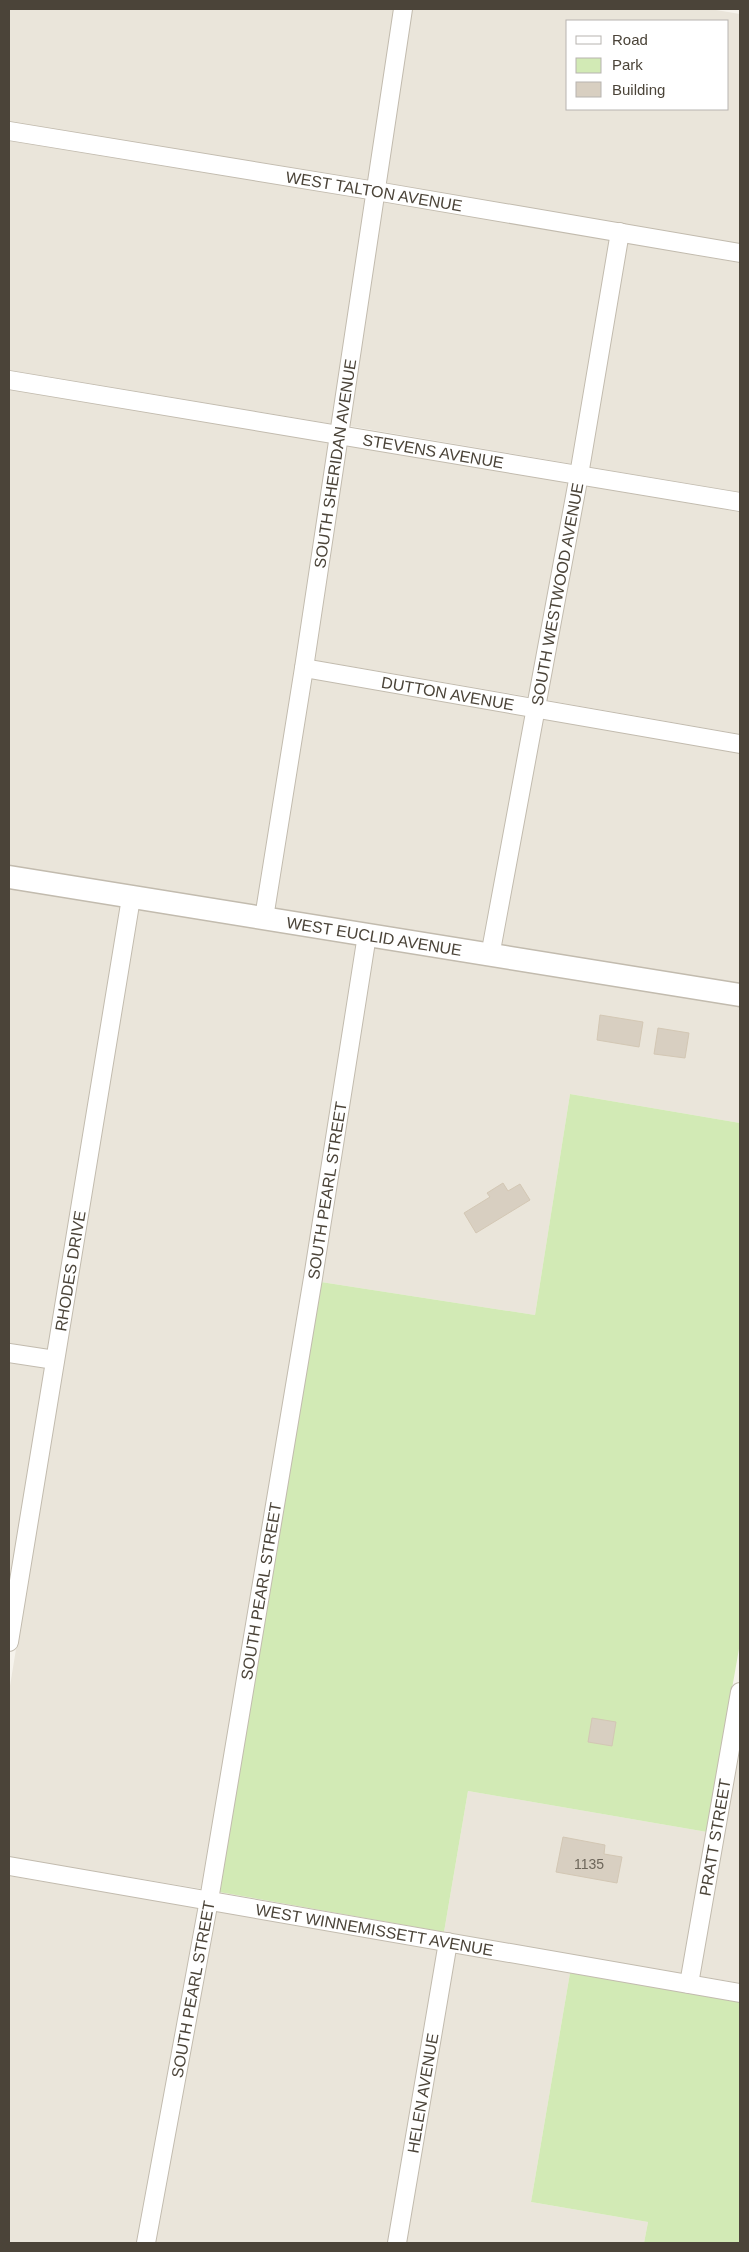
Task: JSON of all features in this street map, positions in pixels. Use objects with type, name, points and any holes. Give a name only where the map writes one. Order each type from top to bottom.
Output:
[{"type":"street","name":"SOUTH SHERIDAN AVENUE","points":[[264,918],[404,9]]},
{"type":"street","name":"WEST TALTON AVENUE","points":[[9,131],[376,190],[740,253]]},
{"type":"street","name":"SOUTH WESTWOOD AVENUE","points":[[490,956],[580,475],[620,232]]},
{"type":"street","name":"STEVENS AVENUE","points":[[9,380],[740,502]]},
{"type":"street","name":"DUTTON AVENUE","points":[[304,668],[740,744]]},
{"type":"street","name":"WEST EUCLID AVENUE","points":[[9,877],[740,995]]},
{"type":"street","name":"RHODES DRIVE","points":[[9,1642],[130,898]]},
{"type":"street","name":"SOUTH PEARL STREET","points":[[146,2243],[209,1900],[315,1268],[367,936]]},
{"type":"street","points":[[9,1353],[55,1360]]},
{"type":"street","name":"PRATT STREET","points":[[689,1984],[740,1692]]},
{"type":"street","name":"WEST WINNEMISSETT AVENUE","points":[[9,1866],[740,1993]]},
{"type":"street","name":"HELEN AVENUE","points":[[397,2243],[448,1942]]},
{"type":"shaded area","points":[[9,9],[395,9],[370,180],[9,122]]},
{"type":"shaded area","points":[[412,9],[710,9],[740,14],[740,244],[386,183]]},
{"type":"shaded area","points":[[9,141],[367,199],[333,424],[9,370]]},
{"type":"shaded area","points":[[383,201],[610,240],[573,464],[349,426]]},
{"type":"shaded area","points":[[626,243],[740,263],[740,492],[589,467]]},
{"type":"shaded area","points":[[9,389],[330,442],[258,907],[9,868]]},
{"type":"shaded area","points":[[347,445],[570,483],[530,697],[314,660]]},
{"type":"shaded area","points":[[586,486],[740,512],[740,734],[546,700]]},
{"type":"shaded area","points":[[311,678],[526,716],[484,945],[274,910]]},
{"type":"shaded area","points":[[543,719],[740,753],[740,987],[500,948]]},
{"type":"shaded area","points":[[9,887],[121,906],[49,1350],[9,1343]]},
{"type":"shaded area","points":[[137,909],[357,943],[305,1277],[202,1889],[9,1857],[9,1692]]},
{"type":"shaded area","points":[[374,946],[740,1006],[740,1123],[570,1094],[535,1315],[321,1282]]},
{"type":"shaded area","points":[[9,1363],[46,1368],[9,1592]]},
{"type":"shaded area","points":[[740,1740],[740,1983],[699,1976]]},
{"type":"shaded area","points":[[468,1791],[707,1832],[683,1974],[444,1932]]},
{"type":"shaded area","points":[[9,1876],[199,1908],[138,2243],[9,2243]]},
{"type":"shaded area","points":[[215,1910],[438,1950],[389,2243],[155,2243]]},
{"type":"shaded area","points":[[454,1953],[570,1973],[531,2202],[648,2222],[644,2243],[406,2243]]},
{"type":"green space","points":[[570,1094],[740,1123],[740,1643],[707,1832],[468,1791],[444,1932],[219,1892],[321,1282],[535,1315]]},
{"type":"green space","points":[[570,1973],[740,2002],[740,2243],[644,2243],[648,2222],[531,2202]]},
{"type":"building","points":[[600,1015],[643,1022],[639,1047],[597,1040]]},
{"type":"building","points":[[658,1028],[689,1033],[685,1058],[654,1054]]},
{"type":"building","points":[[503,1183],[508,1191],[520,1184],[530,1200],[476,1233],[464,1213],[490,1197],[487,1193]]},
{"type":"building","points":[[592,1718],[616,1722],[612,1746],[588,1742]]},
{"type":"building","points":[[563,1837],[605,1845],[604,1854],[622,1857],[617,1883],[556,1872]]}]
